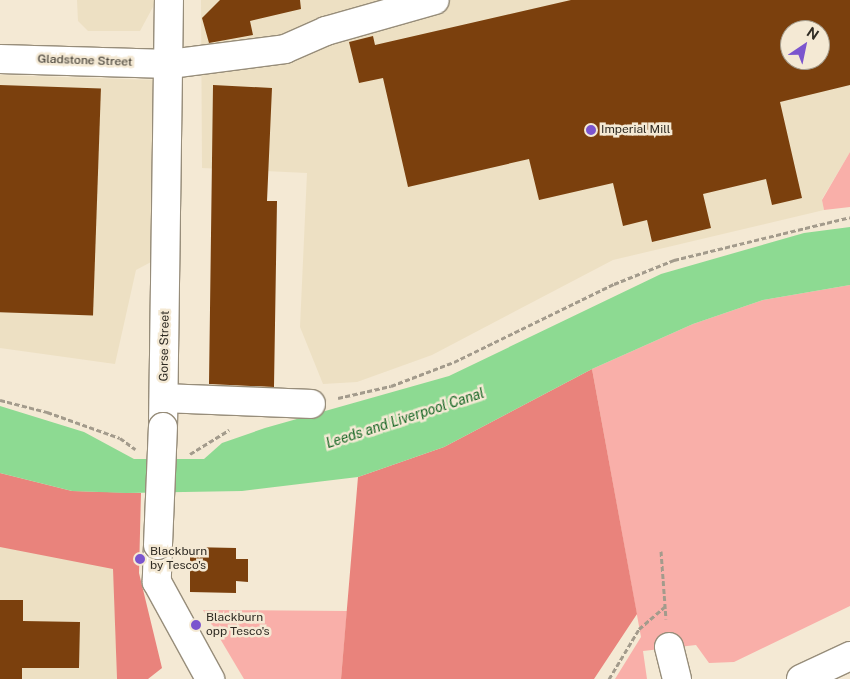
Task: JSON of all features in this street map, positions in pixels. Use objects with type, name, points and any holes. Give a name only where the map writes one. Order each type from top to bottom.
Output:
[{"type":"main road","name":"Gladstone Street","points":[[0,59],[170,64],[284,49],[326,31],[436,0]]},
{"type":"main road","name":"Gorse Street","points":[[176,2],[170,64],[164,398],[157,582],[210,679]]},
{"type":"main road","points":[[164,398],[311,404]]},
{"type":"main road","points":[[669,647],[677,679]]},
{"type":"main road","points":[[801,679],[850,656]]},
{"type":"path","points":[[311,404],[390,386],[454,362],[614,284],[674,260],[850,217]]},
{"type":"path","points":[[0,400],[120,438],[139,452]]},
{"type":"path","points":[[182,454],[191,454],[238,426]]},
{"type":"path","points":[[661,551],[669,647]]},
{"type":"path","points":[[609,679],[639,629],[665,606]]},
{"type":"shaded area","points":[[77,0],[154,0],[154,5],[140,31],[88,31],[78,21]]},
{"type":"shaded area","points":[[201,0],[850,0],[850,152],[822,199],[824,210],[613,260],[432,355],[357,382],[323,384],[300,327],[307,173],[202,168]]},
{"type":"shaded area","points":[[0,75],[154,80],[151,262],[136,270],[115,364],[0,348]]},
{"type":"shaded area","points":[[850,152],[850,207],[824,210],[822,200]]},
{"type":"shaded area","points":[[850,285],[850,606],[734,662],[709,663],[696,645],[643,651],[647,679],[615,679],[641,637],[592,369],[693,324],[763,300]]},
{"type":"shaded area","points":[[592,369],[637,614],[594,679],[341,679],[358,477],[444,447]]},
{"type":"shaded area","points":[[0,473],[72,491],[111,493],[117,679],[0,679]]},
{"type":"shaded area","points":[[0,473],[72,491],[141,493],[139,573],[162,668],[148,679],[117,679],[113,569],[0,547]]},
{"type":"shaded area","points":[[203,610],[347,611],[341,679],[244,679]]},
{"type":"water","name":"Leeds and Liverpool Canal","points":[[850,227],[850,285],[763,300],[693,324],[592,369],[444,447],[358,477],[242,491],[126,493],[72,491],[0,473],[0,406],[84,432],[134,459],[204,459],[222,443],[265,428],[449,376],[661,274],[804,233]]},
{"type":"building","points":[[220,0],[300,0],[301,9],[250,21],[253,35],[209,43],[202,18]]},
{"type":"building","name":"Imperial Mill","points":[[571,0],[850,0],[850,85],[780,102],[802,198],[772,205],[766,179],[703,194],[711,228],[652,242],[647,220],[623,226],[613,183],[539,200],[529,159],[408,187],[383,78],[359,83],[349,42],[373,36],[375,45]]},
{"type":"building","points":[[0,85],[101,89],[93,315],[0,312]]},
{"type":"building","points":[[213,85],[272,88],[267,201],[277,201],[274,387],[209,384]]},
{"type":"building","points":[[190,547],[236,548],[236,559],[248,559],[248,582],[236,581],[236,593],[190,592]]},
{"type":"building","points":[[0,600],[23,600],[23,621],[80,622],[79,668],[22,668],[22,679],[0,679]]},
{"type":"place","name":"Imperial Mill","points":[[591,130]]},
{"type":"place","name":"Blackburn by Tesco's","points":[[140,559]]},
{"type":"place","name":"Blackburn opp Tesco's","points":[[196,625]]}]
